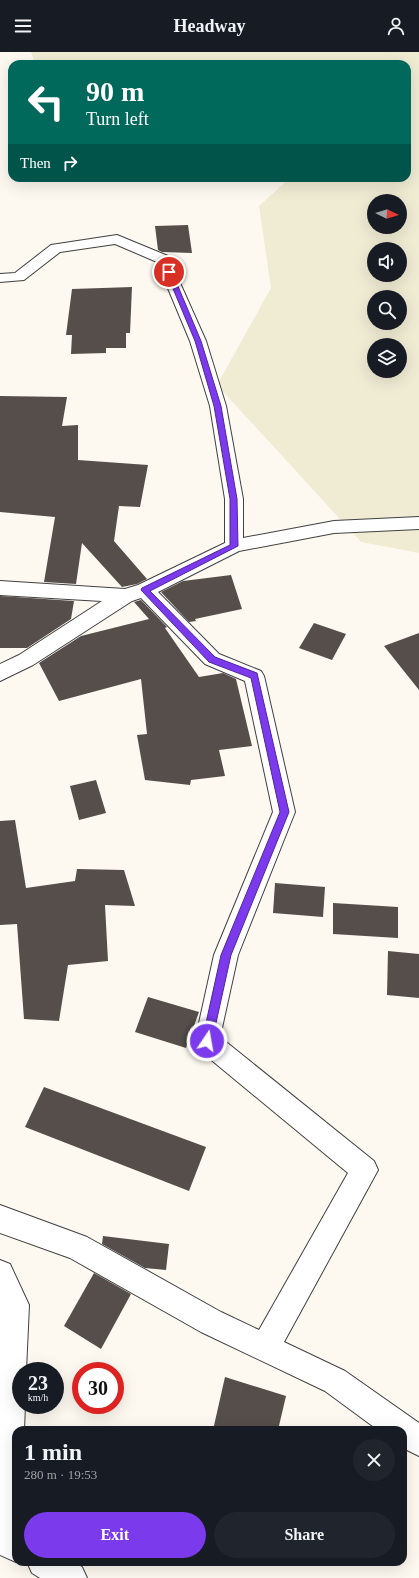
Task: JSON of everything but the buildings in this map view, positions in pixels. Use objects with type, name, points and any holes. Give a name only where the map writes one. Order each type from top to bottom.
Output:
[{"type":"street","points":[[0,278],[18,277],[56,248],[117,239],[163,259],[198,341],[218,406],[234,499],[234,546]]},
{"type":"street","points":[[0,673],[26,660],[135,593],[234,546],[334,527],[419,523]]},
{"type":"street","points":[[0,588],[135,593],[212,659],[254,676],[284,812],[226,955],[207,1041],[365,1170],[265,1347]]},
{"type":"street","points":[[0,1219],[77,1247],[211,1322],[335,1381],[398,1426]]},
{"type":"street","points":[[0,1274],[15,1305],[4,1539],[12,1544]]},
{"type":"street","points":[[407,1432],[419,1441]]},
{"type":"street","points":[[50,1566],[71,1578]]},
{"type":"shaded area","points":[[31,52],[419,52],[419,553],[361,542],[217,385],[271,288],[259,206],[286,182],[411,182],[411,60],[34,60]]},
{"type":"route","points":[[169,272],[198,341],[218,406],[234,499],[234,546],[145,590],[212,659],[254,676],[284,812],[226,955],[207,1041]]}]
